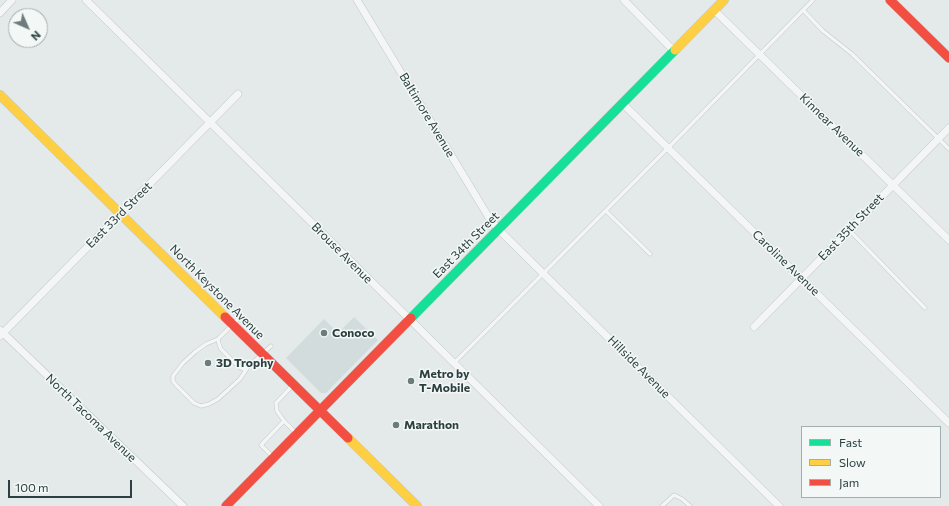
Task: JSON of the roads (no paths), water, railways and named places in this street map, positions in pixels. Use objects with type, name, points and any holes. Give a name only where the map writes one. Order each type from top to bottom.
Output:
[{"type":"main road","name":"East 34th Street","points":[[226,506],[724,0]]},
{"type":"main road","points":[[890,0],[949,58]]},
{"type":"main road","name":"North Keystone Avenue","points":[[0,95],[416,506]]},
{"type":"street","points":[[0,13],[12,0]]},
{"type":"street","name":"Brouse Avenue","points":[[86,0],[599,506]]},
{"type":"street","name":"Baltimore Avenue","points":[[357,0],[488,216],[498,229]]},
{"type":"street","points":[[624,0],[674,51]]},
{"type":"street","name":"Kinnear Avenue","points":[[714,10],[949,240]]},
{"type":"street","name":"East 33rd Street","points":[[1,333],[238,94]]},
{"type":"street","name":"Caroline Avenue","points":[[622,103],[949,422]]},
{"type":"street","name":"East 35th Street","points":[[754,327],[949,128]]},
{"type":"street","name":"Hillside Avenue","points":[[498,229],[779,506]]},
{"type":"street","name":"North Tacoma Avenue","points":[[1,333],[183,506]]},
{"type":"lane","points":[[454,363],[543,273],[560,258],[813,0]]},
{"type":"lane","points":[[803,10],[823,31],[852,54],[949,149]]},
{"type":"lane","points":[[606,211],[650,254]]},
{"type":"lane","points":[[848,230],[925,308]]},
{"type":"lane","points":[[240,317],[218,340],[206,344],[195,352],[183,363],[173,376],[173,381],[176,385],[194,403],[201,406],[209,404],[218,398],[240,379],[248,367],[271,346]]},
{"type":"lane","points":[[218,340],[221,349],[239,367],[243,369],[248,367]]},
{"type":"lane","points":[[294,385],[276,403],[277,411],[296,434]]},
{"type":"lane","points":[[273,457],[261,445],[284,421]]},
{"type":"lane","points":[[662,506],[674,496],[682,499],[690,506]]},
{"type":"place","name":"Conoco","points":[[324,333]]},
{"type":"place","name":"3D Trophy","points":[[208,363]]},
{"type":"place","name":"Metro by T-Mobile","points":[[411,381]]},
{"type":"place","name":"Marathon","points":[[396,425]]}]
